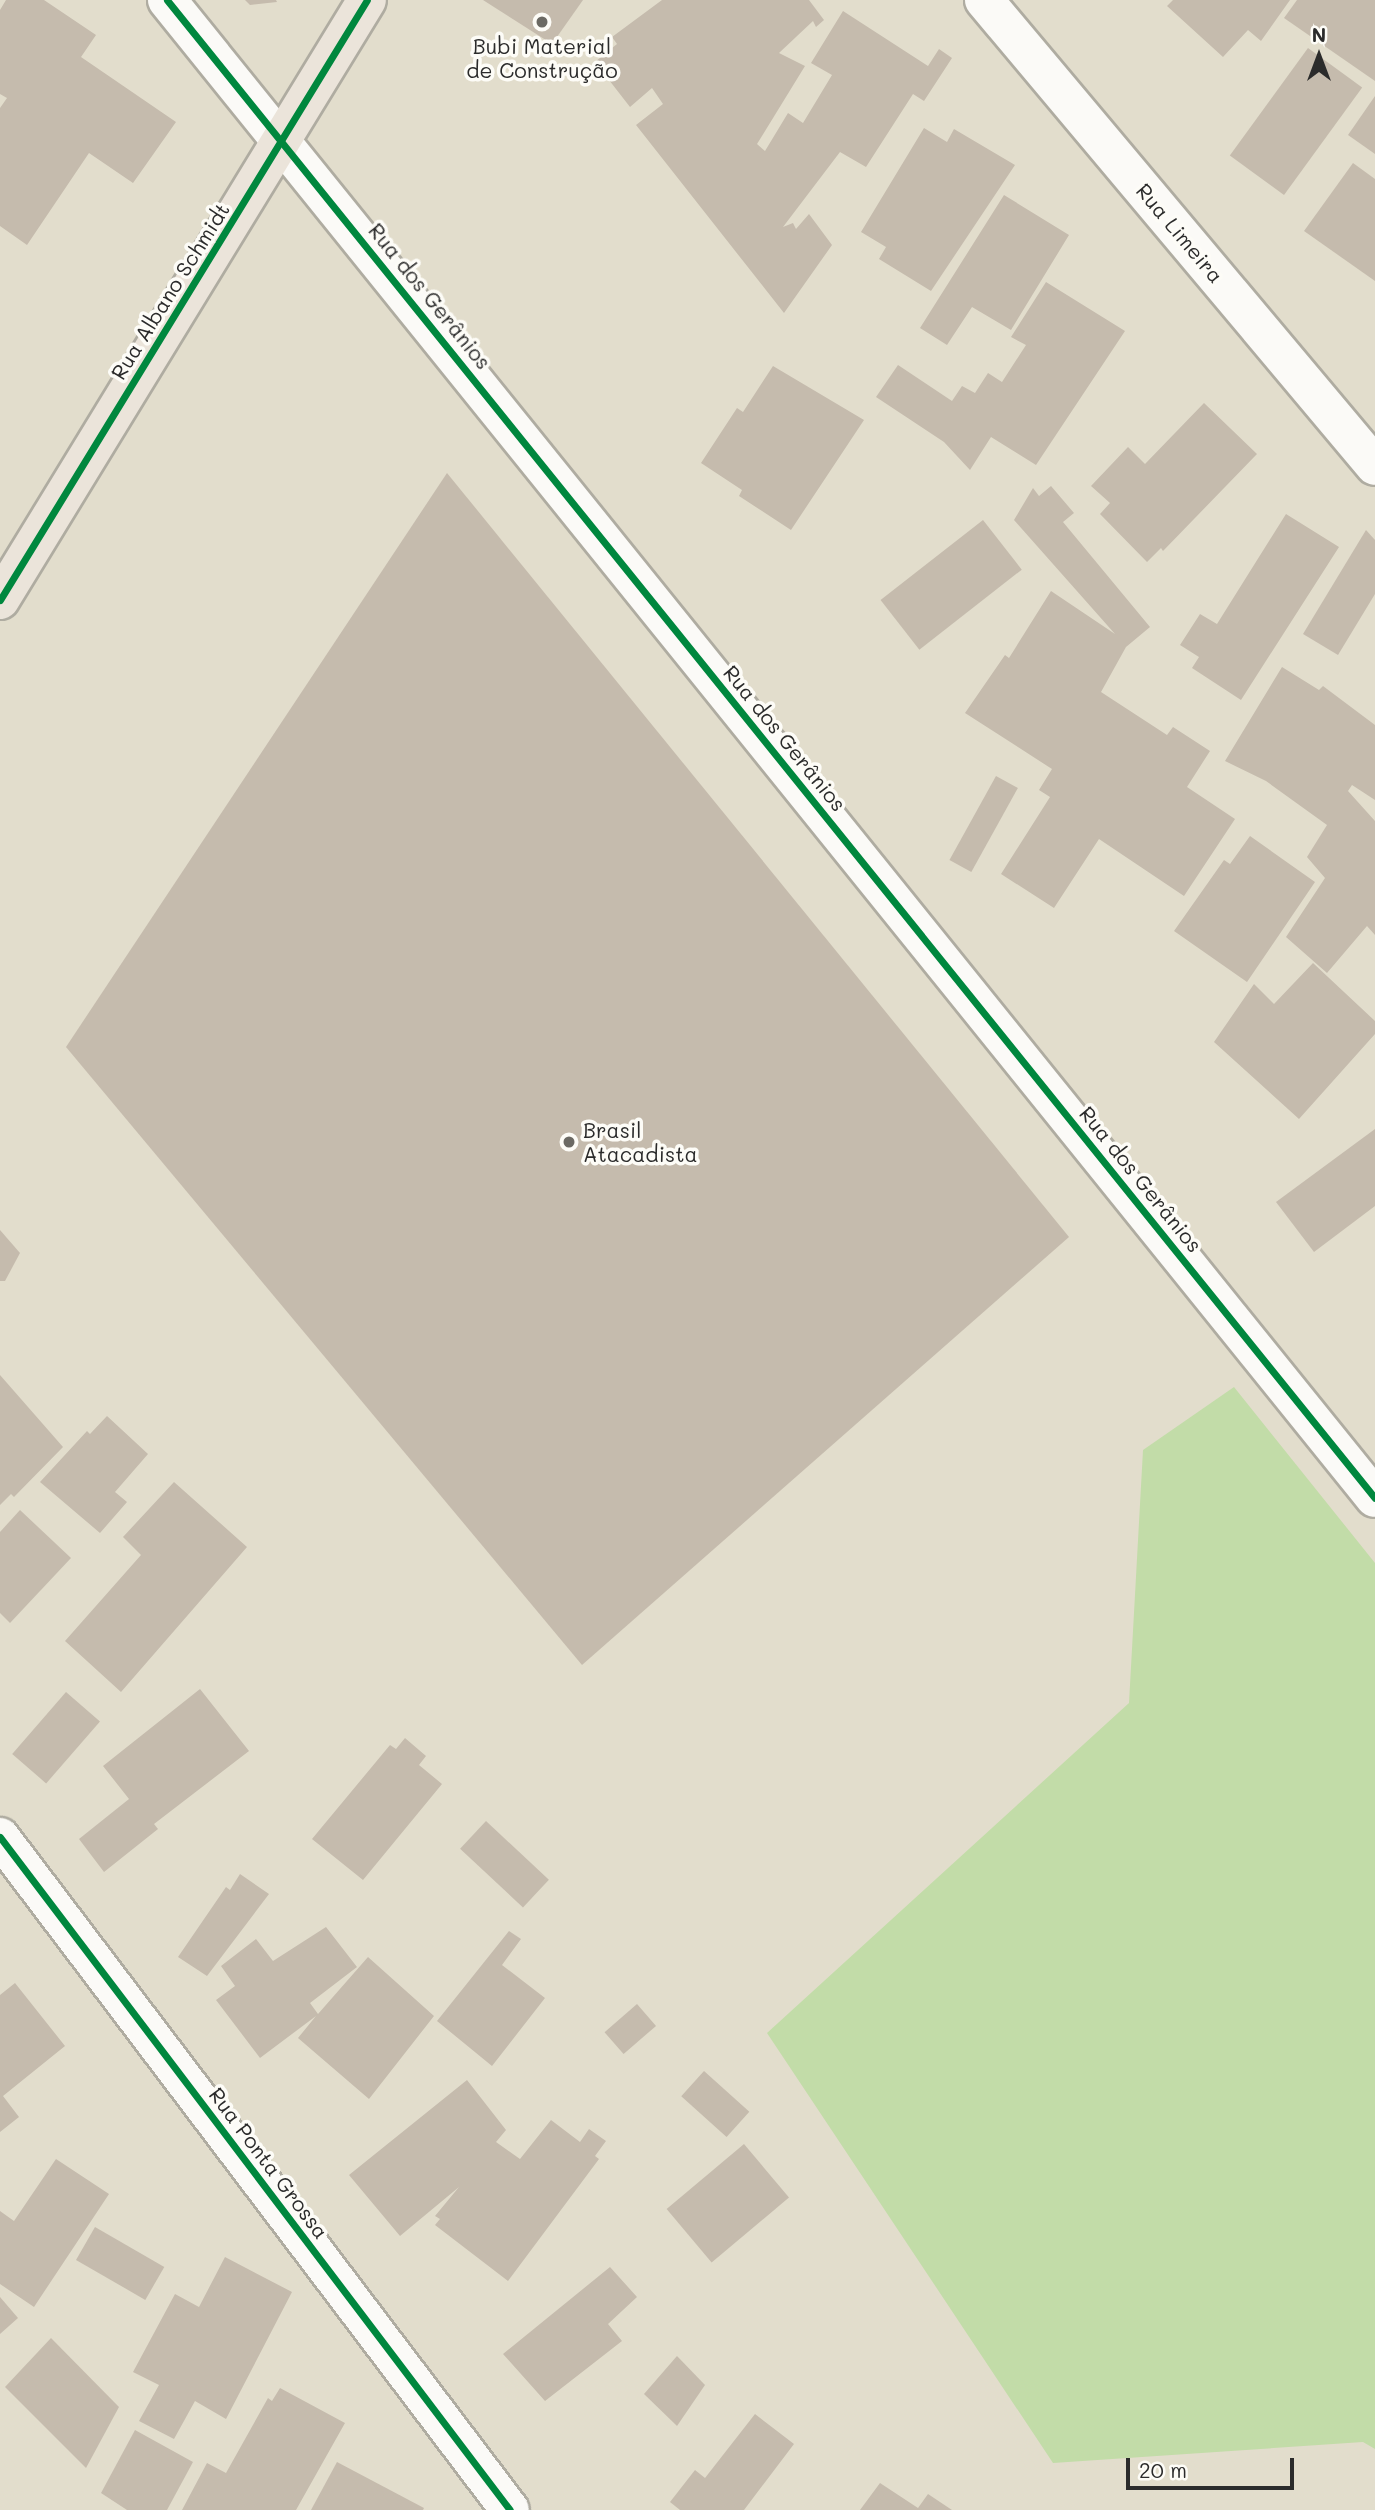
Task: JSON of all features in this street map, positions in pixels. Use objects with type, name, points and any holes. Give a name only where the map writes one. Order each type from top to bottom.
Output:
[{"type":"main road","name":"Rua Albano Schmidt","points":[[0,600],[367,0]]},
{"type":"street","name":"Rua dos Gerânios","points":[[167,0],[1375,1498]]},
{"type":"street","name":"Rua Limeira","points":[[984,0],[1375,466]]},
{"type":"street","name":"Rua Ponta Grossa","points":[[0,1837],[510,2510]]},
{"type":"green space","points":[[1234,1387],[1375,1563],[1375,2449],[1363,2442],[1053,2463],[767,2033],[1129,1703],[1143,1450]]},
{"type":"building","points":[[6,0],[44,0],[96,35],[81,57],[176,122],[133,183],[89,153],[27,245],[0,226],[0,108],[7,98],[0,94],[0,10]]},
{"type":"building","points":[[245,0],[276,0],[277,2],[250,5]]},
{"type":"building","name":"Bubi Material de Construção","points":[[483,0],[583,0],[552,44]]},
{"type":"building","points":[[662,0],[809,0],[824,20],[816,27],[813,21],[779,53],[805,66],[757,144],[765,151],[788,113],[803,123],[832,75],[811,63],[843,11],[928,66],[939,49],[952,58],[924,101],[913,94],[866,167],[840,152],[783,227],[793,223],[796,229],[809,214],[832,245],[784,313],[636,125],[663,104],[652,88],[630,107],[595,62],[617,44],[612,37]]},
{"type":"building","points":[[1173,0],[1290,0],[1261,41],[1248,30],[1223,57],[1167,6]]},
{"type":"building","points":[[1297,0],[1375,0],[1375,81],[1284,18]]},
{"type":"building","points":[[1308,48],[1362,87],[1284,195],[1230,156]]},
{"type":"building","points":[[1375,96],[1375,154],[1348,135]]},
{"type":"building","points":[[924,128],[947,142],[954,129],[1015,165],[931,291],[879,259],[886,247],[861,232]]},
{"type":"building","points":[[1353,163],[1375,179],[1375,281],[1304,231]]},
{"type":"building","points":[[1004,195],[1069,235],[1011,330],[972,307],[947,345],[920,328]]},
{"type":"building","points":[[1046,282],[1125,331],[1036,465],[991,437],[970,470],[944,442],[876,397],[898,365],[952,401],[962,386],[975,393],[988,373],[1002,382],[1026,345],[1011,337]]},
{"type":"building","points":[[773,366],[864,420],[791,530],[739,496],[742,490],[701,463],[737,408],[743,412]]},
{"type":"building","points":[[1204,403],[1257,454],[1163,551],[1161,548],[1147,562],[1100,514],[1110,503],[1091,486],[1128,447],[1145,464]]},
{"type":"building","name":"Brasil Atacadista","points":[[447,473],[1069,1237],[582,1665],[66,1047]]},
{"type":"building","points":[[1051,486],[1074,513],[1063,522],[1150,627],[1126,647],[1101,692],[1167,735],[1173,727],[1210,751],[1187,787],[1235,819],[1184,896],[1099,839],[1054,908],[1001,874],[1050,797],[1039,790],[1052,769],[965,713],[1005,655],[1009,658],[1051,591],[1115,634],[1014,520],[1033,488],[1039,496]]},
{"type":"building","points":[[1286,514],[1339,547],[1241,700],[1192,668],[1199,657],[1180,645],[1200,614],[1217,624]]},
{"type":"building","points":[[983,520],[1022,570],[919,650],[881,600]]},
{"type":"building","points":[[1366,530],[1375,540],[1375,594],[1338,655],[1303,634]]},
{"type":"building","points":[[1282,667],[1319,690],[1323,686],[1375,725],[1375,800],[1352,785],[1348,791],[1375,821],[1375,935],[1367,926],[1327,973],[1286,937],[1325,878],[1307,857],[1327,825],[1266,781],[1225,761]]},
{"type":"building","points":[[996,776],[1018,788],[971,872],[949,860]]},
{"type":"building","points":[[1250,836],[1315,882],[1247,982],[1174,931],[1224,860],[1230,864]]},
{"type":"building","points":[[1313,963],[1375,1021],[1375,1034],[1299,1119],[1214,1042],[1254,984],[1274,1004]]},
{"type":"building","points":[[1375,1129],[1375,1206],[1314,1252],[1276,1202]]},
{"type":"building","points":[[0,1230],[20,1253],[5,1281],[0,1281]]},
{"type":"building","points":[[0,1375],[63,1447],[14,1497],[11,1494],[0,1505]]},
{"type":"building","points":[[107,1416],[148,1454],[115,1492],[127,1502],[100,1533],[40,1482],[87,1431],[90,1434]]},
{"type":"building","points":[[174,1482],[247,1547],[121,1692],[65,1641],[141,1555],[123,1537]]},
{"type":"building","points":[[20,1510],[71,1558],[10,1623],[0,1613],[0,1532]]},
{"type":"building","points":[[200,1689],[249,1751],[154,1824],[158,1829],[104,1872],[79,1839],[129,1799],[103,1766]]},
{"type":"building","points":[[66,1692],[100,1722],[46,1783],[12,1754]]},
{"type":"building","points":[[405,1738],[426,1756],[419,1765],[442,1784],[363,1880],[312,1839],[390,1745],[396,1749]]},
{"type":"building","points":[[486,1821],[549,1880],[523,1907],[460,1849]]},
{"type":"building","points":[[240,1874],[269,1894],[207,1976],[178,1957],[226,1887],[230,1890]]},
{"type":"building","points":[[326,1927],[357,1967],[310,2003],[318,2014],[368,1957],[434,2016],[369,2099],[298,2038],[316,2016],[260,2058],[216,2000],[235,1986],[221,1966],[256,1939],[273,1961]]},
{"type":"building","points":[[509,1931],[521,1939],[502,1965],[545,1998],[492,2066],[437,2021]]},
{"type":"building","points":[[15,1983],[65,2046],[3,2096],[19,2117],[0,2132],[0,1995]]},
{"type":"building","points":[[637,2004],[656,2026],[624,2054],[605,2032]]},
{"type":"building","points":[[704,2071],[749,2112],[727,2137],[681,2096]]},
{"type":"building","points":[[467,2080],[506,2130],[496,2142],[520,2159],[551,2120],[580,2142],[589,2129],[606,2141],[595,2156],[599,2159],[508,2281],[435,2225],[440,2219],[435,2216],[459,2187],[400,2236],[349,2175]]},
{"type":"building","points":[[744,2144],[789,2198],[712,2263],[667,2209]]},
{"type":"building","points":[[56,2159],[109,2194],[34,2307],[0,2284],[0,2211],[14,2221]]},
{"type":"building","points":[[95,2227],[164,2267],[145,2300],[76,2260]]},
{"type":"building","points":[[225,2257],[292,2292],[226,2419],[195,2401],[174,2439],[139,2421],[159,2385],[133,2372],[175,2294],[199,2307]]},
{"type":"building","points":[[610,2267],[637,2297],[608,2324],[622,2341],[545,2401],[503,2354]]},
{"type":"building","points":[[0,2297],[18,2318],[0,2334]]},
{"type":"building","points":[[51,2338],[119,2407],[86,2468],[5,2387]]},
{"type":"building","points":[[677,2356],[705,2385],[677,2426],[644,2394]]},
{"type":"building","points":[[280,2388],[345,2423],[296,2510],[182,2510],[207,2463],[226,2473],[268,2398],[272,2401]]},
{"type":"building","points":[[755,2414],[794,2444],[744,2510],[680,2510],[670,2502],[695,2470],[705,2478]]},
{"type":"building","points":[[135,2430],[193,2462],[167,2510],[127,2510],[101,2493]]},
{"type":"building","points":[[337,2462],[424,2508],[423,2510],[311,2510]]},
{"type":"building","points":[[880,2483],[918,2508],[928,2494],[952,2510],[860,2510]]},
{"type":"cycle path","points":[[167,0],[1375,1498]]},
{"type":"cycle path","points":[[0,600],[367,0]]},
{"type":"cycle path","points":[[0,1837],[510,2510]]},
{"type":"place","name":"Bubi Material de Construção","points":[[542,22]]},
{"type":"place","name":"Brasil Atacadista","points":[[569,1142]]}]
